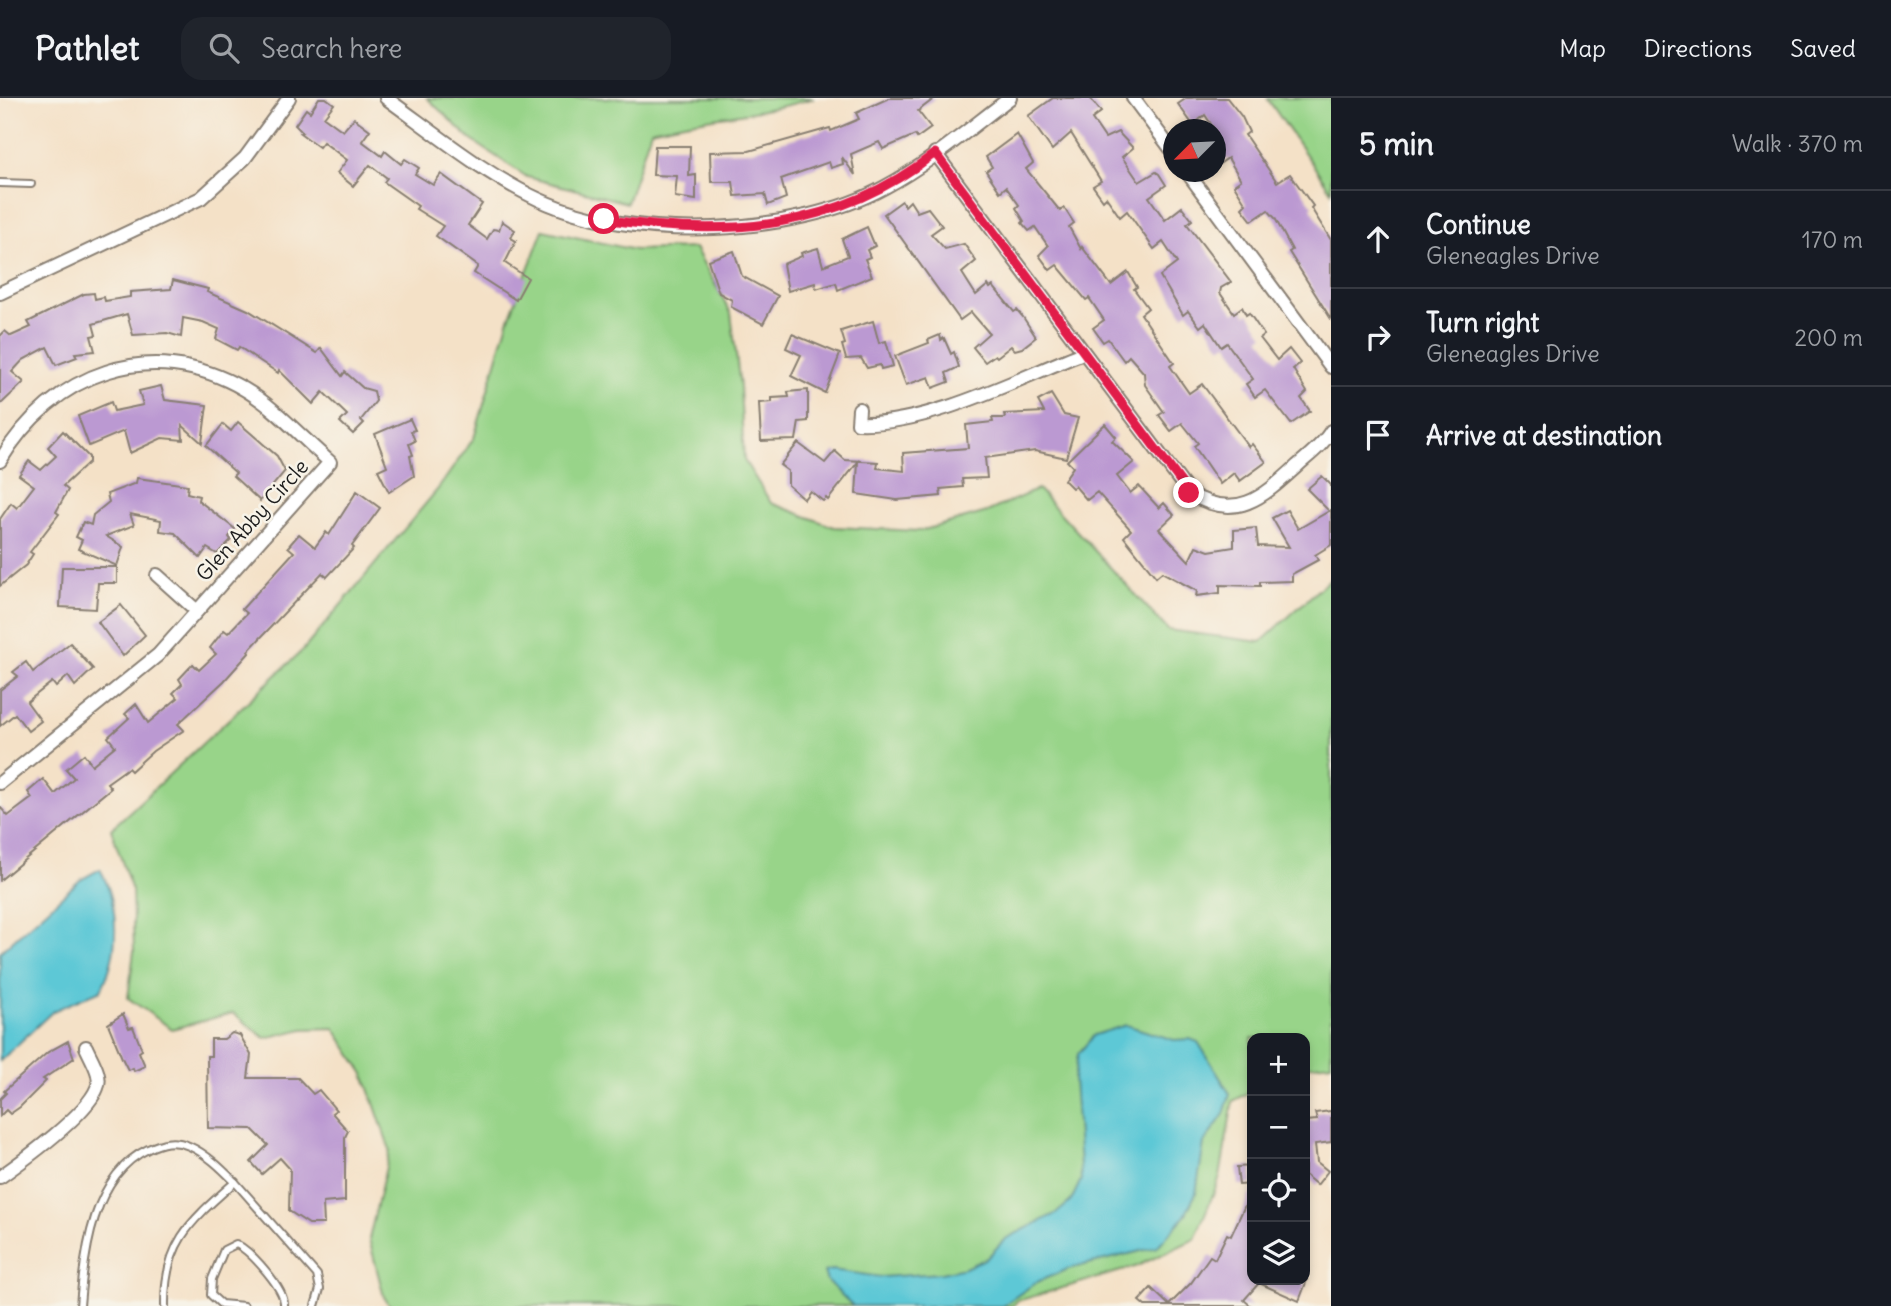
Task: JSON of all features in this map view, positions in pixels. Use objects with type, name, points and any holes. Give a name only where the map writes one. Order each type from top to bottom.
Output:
[{"type":"street","points":[[0,293],[201,198],[244,158],[289,98]]},
{"type":"street","points":[[386,98],[513,187],[570,211],[635,224],[740,227],[803,219],[829,212],[887,187],[1010,98]]},
{"type":"street","points":[[1133,98],[1163,138]]},
{"type":"street","points":[[935,153],[1178,482],[1189,493],[1214,505],[1237,506],[1266,494],[1322,444],[1331,431]]},
{"type":"street","points":[[1194,182],[1331,367]]},
{"type":"street","points":[[859,409],[858,423],[881,424],[917,418],[1083,353]]},
{"type":"street","name":"Glen Abby Circle","points":[[0,461],[24,425],[55,396],[78,382],[120,368],[142,364],[188,367],[226,380],[265,404],[330,462],[198,611],[137,674],[0,783]]},
{"type":"street","points":[[157,575],[198,611]]},
{"type":"street","points":[[0,1177],[76,1114],[98,1088],[98,1075],[86,1047]]},
{"type":"lane","points":[[0,183],[31,184]]},
{"type":"lane","points":[[80,1306],[89,1242],[102,1197],[123,1168],[143,1151],[165,1141],[186,1144],[206,1155],[235,1182],[317,1275],[320,1289],[315,1306]]},
{"type":"lane","points":[[165,1306],[171,1252],[188,1223],[235,1182]]},
{"type":"lane","points":[[244,1306],[221,1304],[211,1295],[212,1279],[223,1250],[236,1244],[278,1286],[284,1295],[284,1306]]},
{"type":"green space","points":[[427,98],[814,98],[774,108],[651,130],[627,203],[527,177],[470,139]]},
{"type":"green space","points":[[1267,98],[1331,98],[1331,191]]},
{"type":"green space","points":[[543,230],[635,250],[695,248],[731,313],[740,387],[744,460],[771,503],[834,527],[920,531],[987,512],[1038,489],[1168,630],[1261,642],[1331,578],[1331,1063],[1310,1065],[1310,1033],[1247,1033],[1247,1094],[1233,1101],[1220,1177],[1195,1239],[1135,1267],[1017,1301],[1013,1306],[390,1306],[384,1297],[369,1239],[390,1150],[364,1074],[334,1028],[303,1029],[265,1038],[233,1013],[172,1029],[128,998],[134,951],[132,891],[111,829],[304,649],[438,489],[474,438],[508,321]]},
{"type":"water","points":[[100,869],[111,898],[115,930],[112,961],[101,990],[53,1011],[0,1061],[0,952],[80,880]]},
{"type":"water","points":[[1126,1025],[1174,1040],[1190,1039],[1198,1042],[1230,1094],[1224,1114],[1204,1143],[1196,1193],[1185,1216],[1157,1247],[1068,1269],[1037,1282],[1002,1306],[853,1306],[827,1281],[824,1272],[832,1270],[881,1277],[941,1273],[965,1268],[987,1258],[1005,1239],[1057,1213],[1071,1201],[1081,1180],[1074,1079],[1078,1054],[1094,1035]]},
{"type":"building","points":[[319,98],[326,98],[334,104],[324,117],[343,131],[354,118],[370,130],[362,141],[382,156],[385,151],[401,164],[405,159],[419,168],[415,174],[433,185],[441,174],[482,204],[468,225],[487,239],[493,229],[499,230],[502,221],[515,230],[511,238],[516,241],[505,263],[528,278],[516,300],[474,273],[478,266],[436,236],[443,226],[416,209],[418,206],[384,182],[387,178],[370,165],[353,186],[337,173],[347,160],[323,142],[319,147],[300,133],[302,132],[295,125],[306,109],[310,112]]},
{"type":"building","points":[[889,98],[935,98],[918,111],[931,128],[917,138],[915,135],[883,149],[879,142],[851,154],[855,175],[842,157],[843,164],[831,168],[829,162],[781,179],[786,198],[768,205],[765,194],[735,196],[733,182],[711,182],[710,152],[749,151],[830,128],[831,131],[859,119],[856,113]]},
{"type":"building","points":[[1053,98],[1090,98],[1101,112],[1092,119],[1105,138],[1118,132],[1133,148],[1122,157],[1139,182],[1156,172],[1166,185],[1149,197],[1165,220],[1182,207],[1192,220],[1187,224],[1231,282],[1221,288],[1220,293],[1234,313],[1242,307],[1246,315],[1249,313],[1264,335],[1260,338],[1277,360],[1289,349],[1300,363],[1293,369],[1307,392],[1301,398],[1310,411],[1291,424],[1265,390],[1255,397],[1246,384],[1253,379],[1227,343],[1221,347],[1205,323],[1200,327],[1188,311],[1183,315],[1160,276],[1177,263],[1163,242],[1154,249],[1127,211],[1120,217],[1106,197],[1103,200],[1093,186],[1101,181],[1071,133],[1052,150],[1028,116]]},
{"type":"building","points":[[1187,98],[1227,98],[1242,117],[1249,132],[1245,135],[1277,182],[1290,174],[1313,206],[1311,208],[1331,240],[1331,319],[1289,252],[1292,250],[1275,218],[1268,210],[1252,221],[1242,208],[1246,204],[1234,185],[1241,180],[1228,158],[1226,159],[1226,119],[1208,119],[1205,115],[1200,119],[1189,119],[1178,104]]},
{"type":"building","points":[[1017,134],[1033,163],[1026,169],[1060,211],[1064,208],[1074,223],[1069,227],[1081,249],[1082,247],[1111,285],[1128,272],[1137,287],[1134,289],[1148,308],[1141,314],[1174,363],[1170,366],[1189,393],[1202,384],[1249,447],[1252,444],[1266,462],[1240,481],[1234,473],[1220,484],[1194,446],[1198,443],[1182,423],[1171,431],[1159,415],[1164,412],[1145,385],[1144,373],[1129,356],[1124,361],[1108,339],[1103,342],[1093,328],[1104,320],[1089,298],[1086,300],[1057,265],[1050,270],[1039,255],[1048,246],[1035,227],[1029,231],[1022,223],[1024,221],[1016,208],[1019,205],[1006,187],[1000,192],[986,171],[992,167],[986,157]]},
{"type":"building","points":[[655,146],[690,146],[689,176],[696,175],[696,200],[675,197],[677,176],[653,175]]},
{"type":"building","points":[[902,201],[905,206],[910,201],[917,212],[928,208],[942,226],[931,234],[945,249],[964,244],[976,261],[962,273],[976,295],[988,285],[990,288],[993,286],[1014,312],[1017,310],[1023,317],[1036,337],[1022,348],[1015,350],[1011,346],[985,362],[973,347],[989,333],[971,312],[960,320],[884,214]]},
{"type":"building","points":[[867,227],[875,246],[867,250],[870,257],[865,259],[872,276],[838,290],[836,283],[816,289],[815,283],[788,291],[783,264],[802,256],[801,253],[818,248],[823,266],[848,256],[842,239]]},
{"type":"building","points":[[734,251],[742,276],[778,296],[763,324],[731,307],[732,300],[719,293],[708,260]]},
{"type":"building","points":[[173,280],[208,289],[207,292],[248,310],[317,353],[321,348],[342,376],[345,372],[363,388],[374,391],[376,401],[361,420],[364,423],[353,434],[340,422],[347,415],[323,392],[313,404],[279,370],[278,373],[239,347],[237,350],[216,339],[219,329],[183,318],[181,337],[167,333],[133,335],[127,314],[93,324],[96,335],[91,336],[95,351],[75,353],[77,357],[56,365],[47,347],[23,360],[12,372],[24,382],[0,405],[0,336],[5,331],[11,336],[31,327],[28,322],[84,294],[94,293],[95,299],[104,297],[105,301],[130,297],[130,292],[171,289]]},
{"type":"building","points":[[873,321],[879,343],[886,341],[893,366],[867,368],[861,358],[846,359],[841,331]]},
{"type":"building","points":[[792,334],[840,354],[825,393],[791,376],[801,355],[786,348]]},
{"type":"building","points":[[940,335],[951,354],[954,352],[959,367],[946,373],[949,382],[933,388],[929,377],[906,385],[895,356],[929,343],[928,340]]},
{"type":"building","points":[[161,386],[165,400],[207,405],[202,443],[182,425],[183,440],[162,438],[130,453],[124,431],[89,446],[78,416],[111,402],[114,411],[143,405],[139,391]]},
{"type":"building","points":[[808,390],[808,421],[799,422],[796,440],[761,441],[759,403],[772,402],[772,398],[789,397],[788,392]]},
{"type":"building","points":[[1051,394],[1064,415],[1078,418],[1066,458],[1035,451],[985,458],[987,478],[962,479],[963,487],[940,489],[941,496],[897,500],[856,494],[858,462],[828,500],[826,498],[823,501],[810,491],[804,499],[788,485],[788,471],[780,465],[798,443],[825,463],[835,451],[845,460],[878,462],[877,468],[904,471],[903,453],[968,448],[966,425],[993,422],[992,418],[1005,418],[1004,414],[1044,412],[1038,401]]},
{"type":"building","points":[[410,419],[415,430],[411,431],[415,441],[409,444],[413,455],[410,456],[414,476],[389,492],[378,470],[387,466],[375,434]]},
{"type":"building","points":[[238,422],[277,456],[285,471],[260,501],[233,476],[236,473],[206,446],[223,424],[231,431]]},
{"type":"building","points":[[1105,424],[1116,437],[1112,441],[1134,462],[1117,476],[1130,493],[1139,486],[1159,508],[1164,503],[1174,515],[1159,529],[1189,561],[1196,546],[1209,551],[1234,547],[1234,530],[1256,528],[1258,546],[1289,547],[1272,518],[1287,510],[1298,529],[1329,511],[1307,489],[1322,476],[1331,485],[1331,545],[1315,555],[1318,560],[1292,574],[1292,581],[1260,582],[1260,586],[1220,585],[1220,593],[1196,596],[1197,591],[1162,572],[1156,577],[1124,537],[1131,530],[1097,492],[1087,500],[1075,486],[1072,488],[1064,480],[1073,467],[1067,461]]},
{"type":"building","points":[[63,431],[89,457],[89,462],[63,486],[68,490],[56,512],[59,514],[30,552],[33,554],[26,565],[0,586],[0,519],[11,503],[17,508],[34,486],[19,475],[29,461],[41,470],[56,456],[48,447]]},
{"type":"building","points":[[137,478],[188,485],[187,493],[199,496],[198,500],[235,529],[229,537],[231,540],[217,554],[207,548],[200,558],[175,533],[160,531],[161,520],[130,514],[134,525],[106,536],[123,547],[117,566],[78,549],[82,540],[76,537],[83,522],[91,525],[93,515],[109,502],[107,494],[136,483]]},
{"type":"building","points":[[357,491],[380,508],[352,546],[354,548],[327,577],[322,573],[248,651],[224,681],[178,724],[184,730],[153,751],[131,771],[128,768],[107,783],[111,788],[0,880],[0,807],[8,816],[32,798],[28,792],[43,779],[55,794],[74,778],[66,769],[84,754],[92,765],[115,746],[108,737],[129,718],[125,714],[136,704],[148,723],[178,698],[173,693],[182,684],[179,679],[193,664],[199,670],[216,654],[210,648],[224,630],[228,633],[247,613],[242,609],[294,552],[288,547],[299,534],[315,547],[326,532],[329,535]]},
{"type":"building","points":[[62,567],[117,567],[117,583],[98,583],[96,609],[60,607]]},
{"type":"building","points":[[121,605],[145,635],[123,656],[98,622]]},
{"type":"building","points":[[70,643],[93,669],[75,686],[68,676],[56,687],[52,682],[27,702],[41,721],[28,731],[15,714],[0,726],[0,690],[18,676],[13,672],[26,662],[33,672]]},
{"type":"building","points":[[123,1014],[129,1028],[133,1027],[142,1050],[139,1052],[145,1066],[134,1071],[133,1068],[128,1070],[108,1024]]},
{"type":"building","points":[[232,1033],[240,1035],[251,1055],[248,1078],[298,1078],[313,1094],[319,1090],[336,1110],[332,1113],[348,1131],[345,1137],[345,1201],[323,1203],[324,1224],[309,1224],[289,1211],[290,1169],[280,1158],[262,1174],[251,1162],[268,1145],[252,1129],[208,1128],[207,1056],[211,1056],[211,1039],[224,1039]]},
{"type":"building","points":[[68,1041],[74,1058],[43,1079],[46,1081],[20,1107],[10,1114],[6,1110],[0,1116],[0,1099],[6,1093],[4,1091],[48,1052]]},
{"type":"building","points":[[1331,1111],[1331,1142],[1315,1144],[1317,1162],[1328,1171],[1317,1185],[1310,1179],[1310,1121],[1317,1120],[1315,1113]]},
{"type":"building","points":[[1247,1166],[1247,1184],[1239,1185],[1237,1167]]},
{"type":"building","points":[[1247,1201],[1247,1285],[1257,1285],[1244,1300],[1251,1306],[1145,1306],[1139,1301],[1151,1288],[1169,1305],[1191,1283],[1210,1256],[1215,1259],[1227,1234],[1231,1236]]},
{"type":"building","points":[[1263,1285],[1305,1285],[1299,1301]]},
{"type":"route","points":[[604,219],[657,226],[740,227],[803,219],[829,212],[887,187],[935,153],[1178,482],[1189,493]]}]
